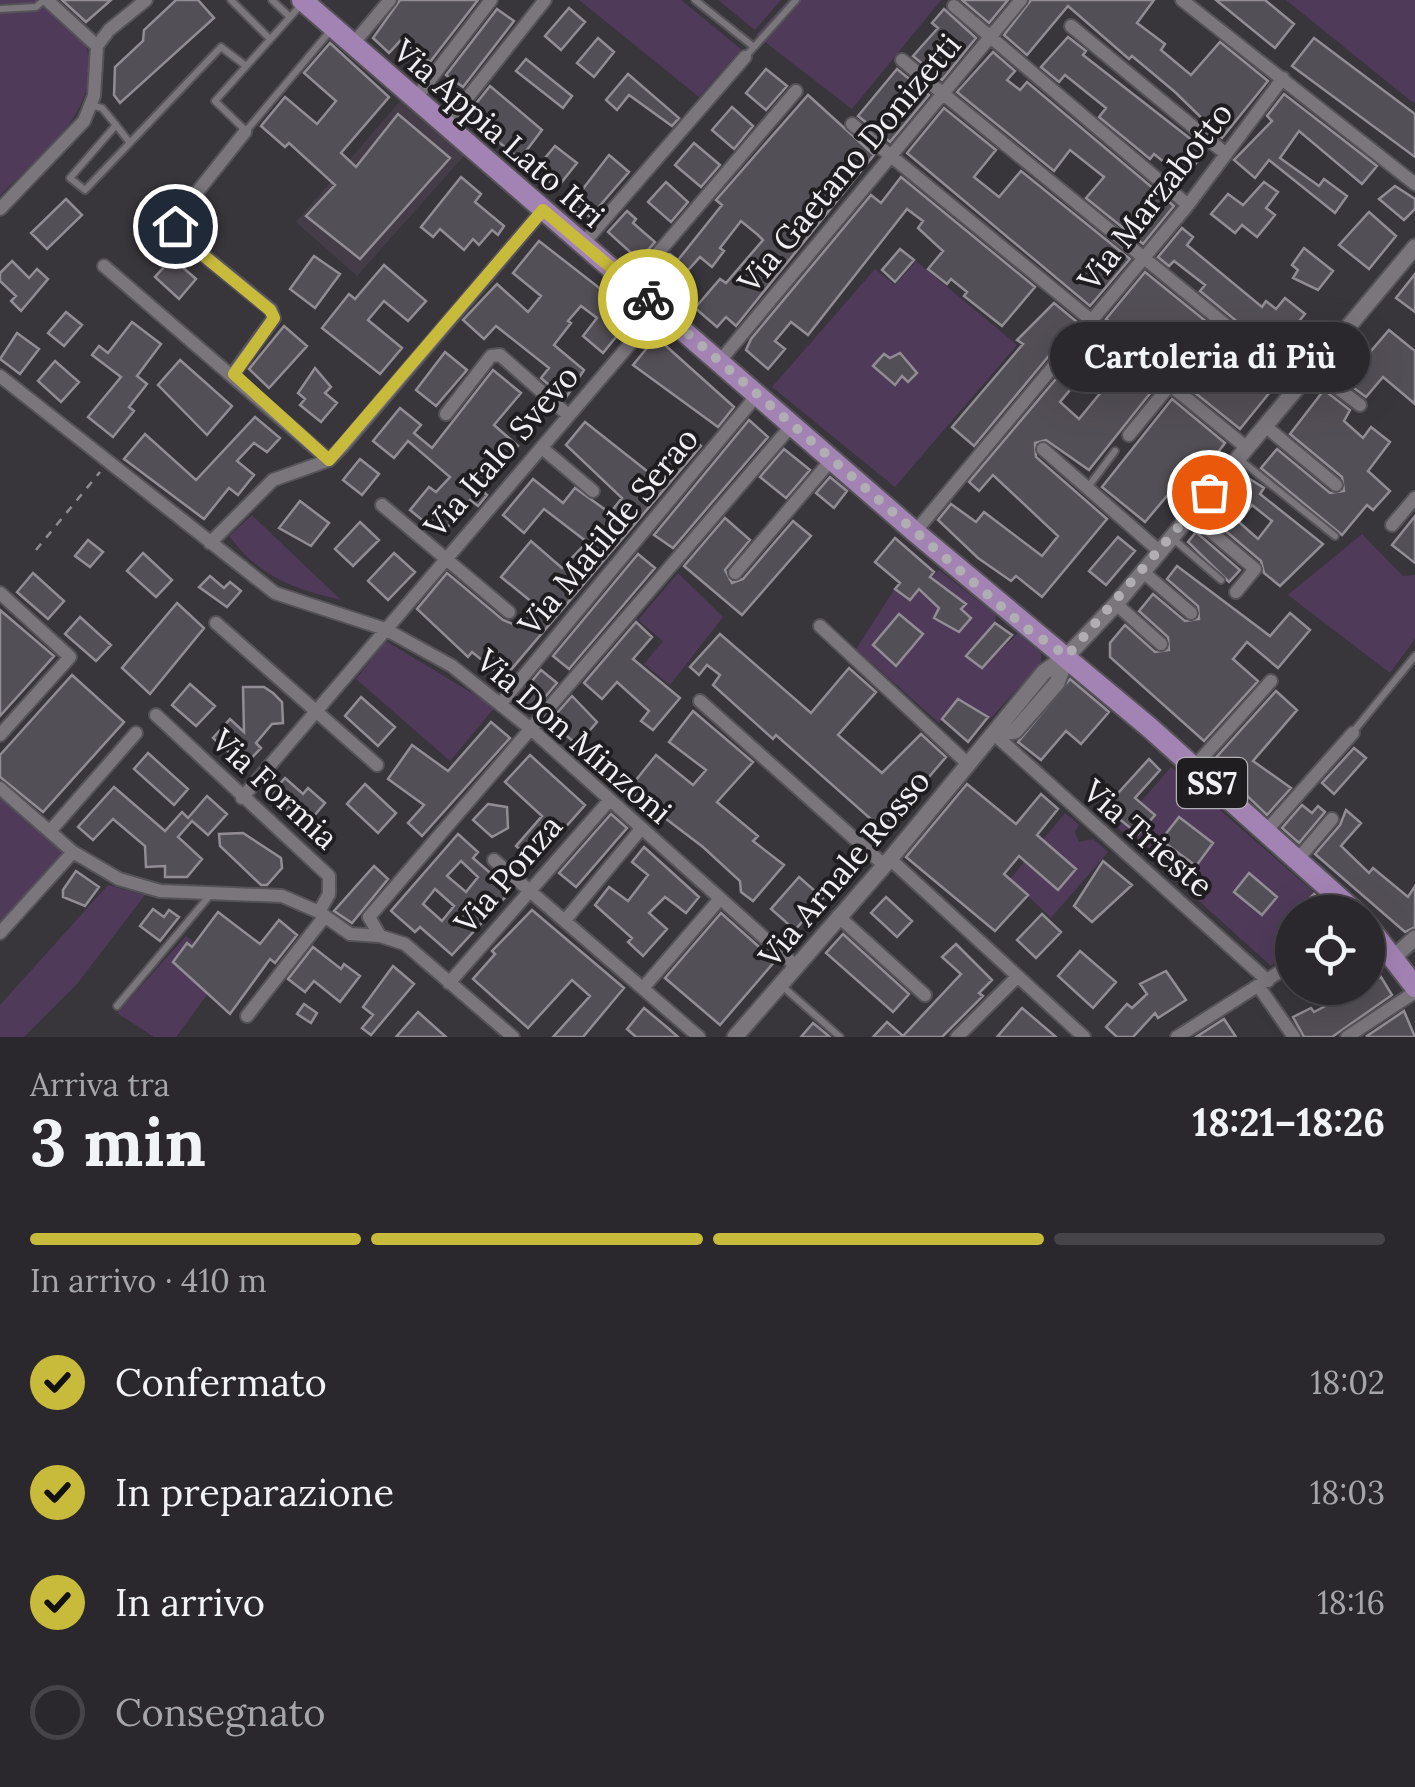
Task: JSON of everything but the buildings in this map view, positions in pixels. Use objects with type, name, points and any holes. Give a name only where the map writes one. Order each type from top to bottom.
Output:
[{"type":"main road","name":"Via Appia Lato Itri","points":[[299,6],[334,27],[1026,628],[1067,656]]},
{"type":"main road","name":"SS7","points":[[1067,656],[1337,895]]},
{"type":"main road","points":[[1385,945],[1415,990]]},
{"type":"street","points":[[46,0],[97,46]]},
{"type":"street","points":[[353,44],[390,0]]},
{"type":"street","points":[[415,99],[491,0]]},
{"type":"street","points":[[445,126],[545,0]]},
{"type":"street","name":"Via Gaetano Donizetti","points":[[720,362],[1022,0]]},
{"type":"street","points":[[1182,0],[1415,184]]},
{"type":"street","points":[[0,210],[84,121],[90,105],[97,46],[141,2]]},
{"type":"street","points":[[954,6],[1188,205]]},
{"type":"street","points":[[1072,26],[1226,154]]},
{"type":"street","points":[[582,245],[750,52]]},
{"type":"street","points":[[902,60],[1298,384]]},
{"type":"street","name":"Via Marzabotto","points":[[915,532],[1188,205],[1283,78]]},
{"type":"street","points":[[630,286],[796,92]]},
{"type":"street","points":[[852,124],[1168,383],[1242,454]]},
{"type":"street","points":[[234,374],[274,318],[270,310],[181,237],[175,226],[178,216],[246,132]]},
{"type":"street","points":[[210,543],[273,480],[329,460],[543,210]]},
{"type":"street","name":"Via Arnale Rosso","points":[[734,1037],[887,862],[1044,672],[1067,656],[1116,604],[1415,247]]},
{"type":"street","points":[[104,266],[234,374],[329,460]]},
{"type":"street","name":"Via Italo Svevo","points":[[242,798],[660,309]]},
{"type":"street","points":[[1129,435],[1222,322]]},
{"type":"street","points":[[446,414],[492,356],[500,355],[568,415]]},
{"type":"street","points":[[1311,368],[1360,405]]},
{"type":"street","name":"Via Don Minzoni","points":[[0,376],[107,464],[276,593],[385,629],[452,666],[502,703],[796,967]]},
{"type":"street","name":"Via Matilde Serao","points":[[502,703],[758,394]]},
{"type":"street","points":[[380,936],[369,917],[792,425]]},
{"type":"street","points":[[1265,426],[1336,485]]},
{"type":"street","points":[[542,448],[593,491]]},
{"type":"street","points":[[1043,449],[1158,550]]},
{"type":"street","points":[[734,573],[832,459]]},
{"type":"street","points":[[1392,525],[1415,498]]},
{"type":"street","points":[[382,505],[508,612]]},
{"type":"street","points":[[1190,514],[1255,569],[1236,592]]},
{"type":"street","points":[[1143,572],[1191,613]]},
{"type":"street","points":[[0,593],[70,657],[0,735]]},
{"type":"street","points":[[1116,604],[1161,644]]},
{"type":"street","points":[[216,622],[377,765]]},
{"type":"street","points":[[820,626],[968,764]]},
{"type":"street","points":[[1194,767],[1270,680]]},
{"type":"street","points":[[700,701],[1084,1037]]},
{"type":"street","name":"Via Formia","points":[[156,715],[329,876],[329,894],[322,914]]},
{"type":"street","points":[[51,830],[136,732]]},
{"type":"street","points":[[1266,830],[1352,732]]},
{"type":"street","name":"Via Trieste","points":[[994,734],[1263,984],[1294,1037]]},
{"type":"street","points":[[0,788],[73,852],[119,880],[160,891],[282,896],[322,914],[350,934],[380,936],[404,944],[508,1035]]},
{"type":"street","name":"Via Ponza","points":[[450,983],[608,802]]},
{"type":"street","points":[[1298,859],[1332,820]]},
{"type":"street","points":[[566,919],[640,829]]},
{"type":"street","points":[[0,933],[73,852]]},
{"type":"street","points":[[494,860],[699,1037]]},
{"type":"street","points":[[642,988],[719,900]]},
{"type":"street","points":[[247,1016],[322,914]]},
{"type":"street","points":[[838,916],[925,995]]},
{"type":"street","points":[[1395,956],[1415,938]]},
{"type":"street","points":[[1177,1037],[1275,976]]},
{"type":"street","points":[[957,1037],[1018,977]]},
{"type":"street","points":[[1356,1034],[1415,990]]},
{"type":"lane","points":[[0,9],[36,7],[46,0]]},
{"type":"lane","points":[[231,0],[270,40]]},
{"type":"lane","points":[[272,0],[299,6],[214,101],[246,132],[334,27]]},
{"type":"lane","points":[[695,0],[750,52],[796,0]]},
{"type":"lane","points":[[116,125],[70,178],[85,190],[221,47],[246,66]]},
{"type":"lane","points":[[90,105],[102,108],[130,143]]},
{"type":"lane","points":[[1088,488],[1115,450]]},
{"type":"lane","points":[[1242,454],[1335,536]]},
{"type":"lane","points":[[1170,536],[1220,580]]},
{"type":"lane","points":[[1352,732],[1415,656]]},
{"type":"lane","points":[[117,1006],[212,893]]},
{"type":"lane","points":[[782,985],[840,1037]]},
{"type":"path","points":[[36,550],[107,464]]},
{"type":"shaded area","points":[[0,0],[39,0],[86,45],[89,69],[86,91],[65,130],[0,196]]},
{"type":"shaded area","points":[[579,0],[681,0],[741,49],[699,97]]},
{"type":"shaded area","points":[[718,0],[781,0],[755,30]]},
{"type":"shaded area","points":[[788,0],[941,0],[852,109],[756,35]]},
{"type":"shaded area","points":[[1286,0],[1415,0],[1415,103],[1411,101]]},
{"type":"shaded area","points":[[400,101],[464,156],[357,276],[296,222]]},
{"type":"shaded area","points":[[916,261],[1017,345],[895,487],[772,387],[875,269],[895,285]]},
{"type":"shaded area","points":[[252,515],[341,600],[278,579],[253,562],[229,536]]},
{"type":"shaded area","points":[[1362,534],[1403,576],[1415,575],[1415,639],[1390,673],[1288,595]]},
{"type":"shaded area","points":[[939,570],[996,615],[995,623],[966,656],[982,668],[1018,633],[1041,653],[1041,663],[990,719],[958,699],[939,723],[856,649],[894,590],[909,601]],"holes":[[[931,601],[965,604],[961,609],[971,618],[958,632],[934,618],[939,608]],[[899,614],[896,665],[873,645]]]},
{"type":"shaded area","points":[[678,573],[723,617],[670,685],[644,664],[663,641],[638,620]]},
{"type":"shaded area","points":[[386,641],[495,707],[450,761],[356,679]]},
{"type":"shaded area","points":[[1171,767],[1315,893],[1275,895],[1249,874],[1234,892],[1262,915],[1275,899],[1275,963],[1271,966],[1118,828]],"holes":[[[1141,803],[1155,814],[1138,834],[1125,823]],[[1179,817],[1213,843],[1196,866],[1161,840]]]},
{"type":"shaded area","points":[[0,794],[61,847],[63,856],[0,926]]},
{"type":"shaded area","points":[[1065,813],[1079,825],[1075,832],[1079,842],[1093,839],[1108,852],[1051,918],[1010,879]]},
{"type":"shaded area","points":[[108,885],[145,895],[77,984],[24,1037],[0,1037],[0,1005]]},
{"type":"shaded area","points":[[186,936],[226,969],[176,1037],[154,1037],[117,1013]]},
{"type":"way so far","points":[[648,299],[1026,628],[1067,656],[1116,604],[1209,492]]},
{"type":"place","name":"Cartoleria di Più","points":[[1209,492]]},
{"type":"route","points":[[175,226],[181,237],[270,310],[274,318],[234,374],[329,460],[543,210],[648,299]]}]
